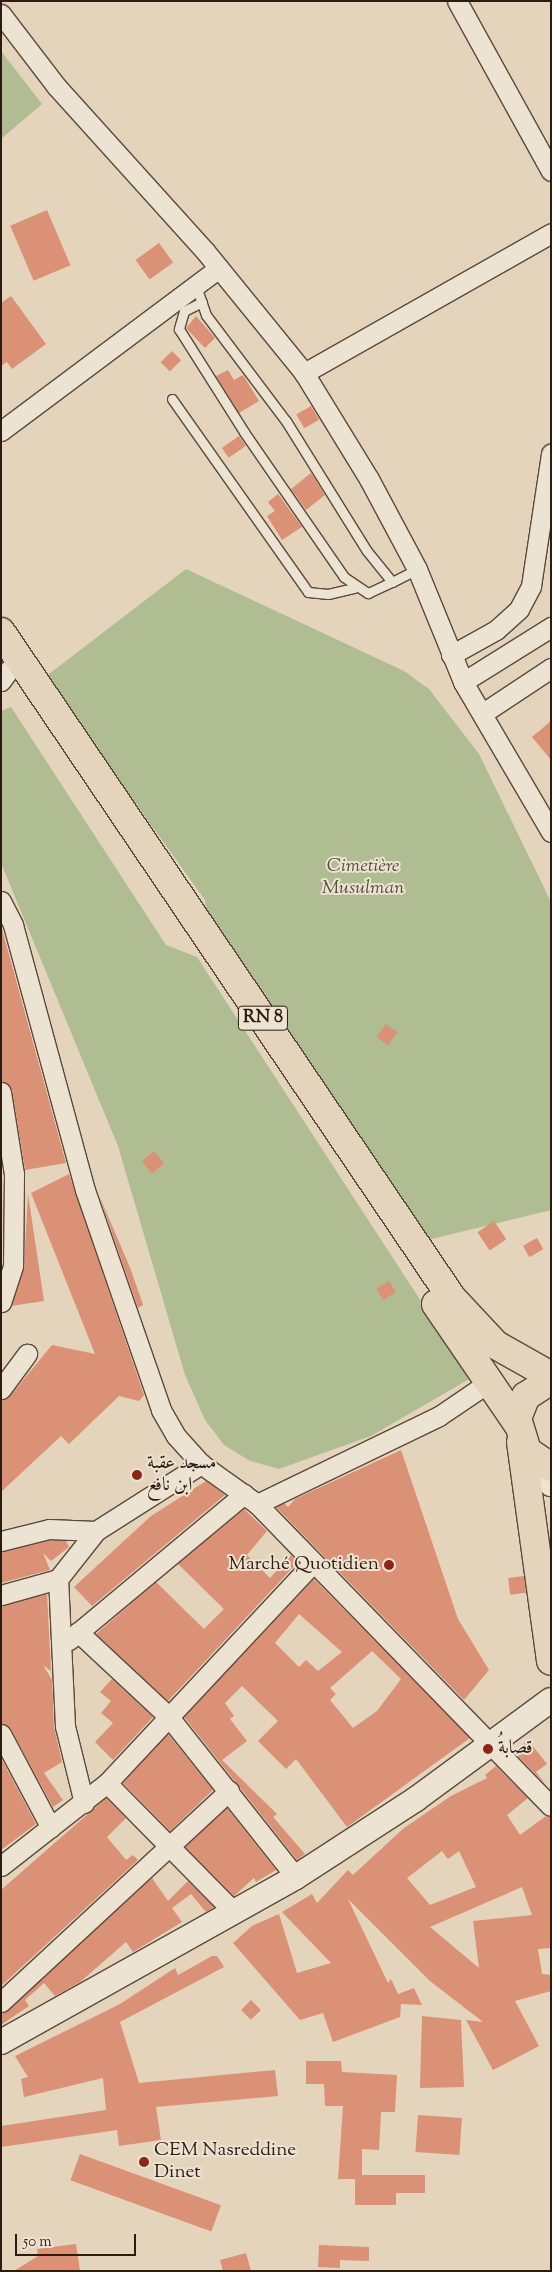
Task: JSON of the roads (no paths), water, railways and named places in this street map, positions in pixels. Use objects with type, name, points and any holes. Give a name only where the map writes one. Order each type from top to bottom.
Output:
[{"type":"main road","name":"RN 8","points":[[1,632],[452,1298],[496,1345],[551,1378]]},
{"type":"main road","name":"RN 8","points":[[4,670],[489,1382],[522,1439]]},
{"type":"main road","points":[[551,1378],[526,1396],[522,1439],[551,1661]]},
{"type":"main road","points":[[522,1439],[551,1467]]},
{"type":"street","points":[[457,1],[551,171]]},
{"type":"street","points":[[1,14],[56,86],[219,268],[304,373],[369,479],[417,569],[463,682],[483,713],[551,832]]},
{"type":"street","points":[[304,373],[551,233]]},
{"type":"street","points":[[1,432],[199,294],[219,268]]},
{"type":"street","points":[[451,655],[502,625],[519,609],[531,586],[551,453]]},
{"type":"street","points":[[463,682],[551,627]]},
{"type":"street","points":[[483,713],[551,668]]},
{"type":"street","points":[[1,901],[13,925],[85,1190],[162,1410],[176,1436],[201,1464],[251,1499],[489,1748],[551,1806]]},
{"type":"street","points":[[1,1092],[14,1174],[13,1266],[1,1302]]},
{"type":"street","points":[[1,1389],[27,1354]]},
{"type":"street","points":[[61,1647],[251,1499],[397,1438],[489,1382]]},
{"type":"street","points":[[522,1439],[551,1484]]},
{"type":"street","points":[[1,1595],[58,1578],[96,1531],[201,1464]]},
{"type":"street","points":[[1,1541],[49,1529],[96,1531]]},
{"type":"street","points":[[1,1866],[84,1803],[107,1783],[313,1563]]},
{"type":"street","points":[[58,1578],[66,1726],[84,1803]]},
{"type":"street","points":[[78,1632],[169,1717],[296,1877]]},
{"type":"street","points":[[1,2042],[235,1913],[296,1877],[489,1748],[551,1700]]},
{"type":"street","points":[[1,1734],[52,1828]]},
{"type":"street","points":[[107,1783],[173,1846],[235,1913]]},
{"type":"street","points":[[1,2002],[173,1846],[228,1791]]},
{"type":"lane","points":[[392,582],[199,294],[184,311],[179,329],[244,432],[355,588],[368,593],[392,582],[417,569]]},
{"type":"lane","points":[[172,399],[308,592],[328,594],[355,588]]},
{"type":"place","name":"مسجد عقبة ابن نافع","points":[[137,1475]]},
{"type":"place","name":"Marché Quotidien","points":[[389,1565]]},
{"type":"place","name":"قصابةُ","points":[[488,1749]]},
{"type":"place","name":"CEM Nasreddine Dinet","points":[[144,2162]]},
{"type":"park label","name":"Cimetière Musulman","points":[[363,878]]}]
